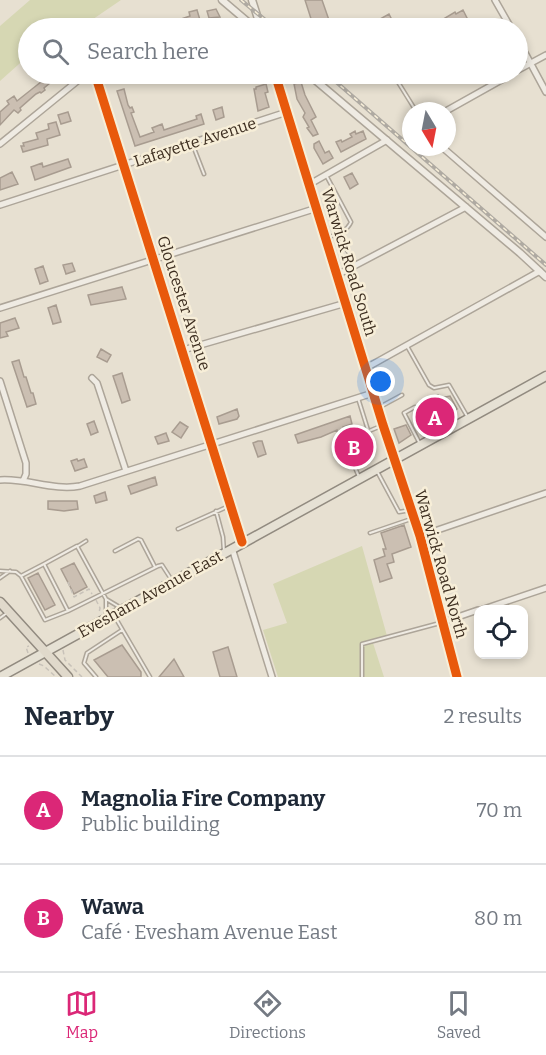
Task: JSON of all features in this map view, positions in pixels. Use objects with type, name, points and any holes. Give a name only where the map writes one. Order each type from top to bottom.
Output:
[{"type":"highway","points":[[0,602],[68,677]]},
{"type":"main road","name":"Evesham Avenue East","points":[[0,676],[45,653],[106,615],[123,609],[546,377]]},
{"type":"street","points":[[222,0],[243,18]]},
{"type":"street","points":[[252,0],[258,18]]},
{"type":"street","points":[[495,0],[505,18]]},
{"type":"street","points":[[530,63],[546,55]]},
{"type":"street","points":[[528,59],[546,92]]},
{"type":"street","points":[[0,144],[74,84]]},
{"type":"street","name":"Gloucester Avenue","points":[[98,84],[213,443],[242,542]]},
{"type":"street","name":"Warwick Road South","points":[[278,84],[395,460]]},
{"type":"street","points":[[321,84],[546,277]]},
{"type":"street","points":[[456,105],[494,84]]},
{"type":"street","name":"Lafayette Avenue","points":[[0,205],[287,112]]},
{"type":"street","points":[[309,184],[387,140]]},
{"type":"street","points":[[452,156],[546,237]]},
{"type":"street","points":[[337,275],[466,207]]},
{"type":"street","points":[[0,308],[317,208]]},
{"type":"street","points":[[366,368],[540,272]]},
{"type":"street","points":[[183,350],[346,303]]},
{"type":"street","points":[[92,378],[97,383],[126,471]]},
{"type":"street","points":[[0,381],[26,463],[23,480]]},
{"type":"street","points":[[0,480],[23,480],[70,488],[374,393]]},
{"type":"street","name":"Warwick Road North","points":[[395,460],[420,536],[457,677]]},
{"type":"street","points":[[420,536],[546,493]]},
{"type":"street","points":[[228,550],[272,677]]},
{"type":"street","points":[[495,605],[546,588]]},
{"type":"street","points":[[443,622],[474,612]]},
{"type":"lane","points":[[399,84],[410,102]]},
{"type":"lane","points":[[192,143],[204,174]]},
{"type":"lane","points":[[326,175],[351,222],[349,227],[340,233],[326,238]]},
{"type":"lane","points":[[340,233],[344,244]]},
{"type":"lane","points":[[347,250],[356,265]]},
{"type":"lane","points":[[407,346],[429,385],[434,388],[449,385],[468,419]]},
{"type":"lane","points":[[378,408],[402,395]]},
{"type":"lane","points":[[358,398],[373,451],[355,461],[354,465],[359,479]]},
{"type":"lane","points":[[421,445],[404,413],[415,407],[431,439]]},
{"type":"lane","points":[[368,431],[383,425]]},
{"type":"lane","points":[[376,469],[399,512],[411,510]]},
{"type":"lane","points":[[178,529],[231,505]]},
{"type":"lane","points":[[216,511],[228,550]]},
{"type":"lane","points":[[370,533],[414,518]]},
{"type":"lane","points":[[115,551],[138,538],[155,567]]},
{"type":"lane","points":[[21,576],[86,541]]},
{"type":"lane","points":[[78,546],[106,599],[106,615],[122,630],[150,677]]},
{"type":"lane","points":[[44,564],[68,611]]},
{"type":"lane","points":[[0,570],[16,572],[21,576],[45,620],[95,598],[155,567],[162,565],[172,582]]},
{"type":"lane","points":[[0,578],[10,571]]},
{"type":"lane","points":[[106,599],[123,609]]},
{"type":"lane","points":[[0,618],[9,612]]},
{"type":"lane","points":[[362,677],[362,644],[443,622]]},
{"type":"lane","points":[[96,677],[84,663],[87,653],[122,630]]},
{"type":"path","points":[[68,582],[74,597],[89,589],[106,615]]},
{"type":"path","points":[[58,645],[65,652],[65,660],[82,677]]},
{"type":"green space","points":[[30,0],[121,0],[95,18],[18,18],[18,65],[0,81],[0,26]]},
{"type":"green space","points":[[362,546],[387,636],[373,643],[384,677],[278,677],[263,630],[287,623],[273,584]]},
{"type":"building","points":[[305,0],[322,0],[328,18],[311,18]]},
{"type":"building","points":[[216,9],[220,17],[209,18],[207,11]]},
{"type":"building","points":[[197,10],[199,18],[184,18],[190,16],[189,12]]},
{"type":"building","points":[[463,10],[467,18],[445,18],[455,12],[456,14]]},
{"type":"building","points":[[38,84],[49,84],[44,88],[45,90],[36,94],[20,108],[18,113],[14,110],[0,125],[0,112],[9,104],[7,101],[14,96],[17,101]]},
{"type":"building","points":[[266,84],[268,92],[265,93],[269,107],[258,111],[254,89]]},
{"type":"building","points":[[294,84],[302,84],[316,117],[311,120],[318,134],[313,136],[307,128],[309,127],[303,117],[305,113],[297,99]]},
{"type":"building","points":[[124,89],[128,105],[134,112],[131,113],[140,137],[154,132],[152,128],[162,124],[164,130],[197,119],[196,116],[201,114],[204,124],[135,146],[117,91]]},
{"type":"building","points":[[222,107],[224,117],[216,120],[213,110]]},
{"type":"building","points":[[68,112],[71,121],[61,124],[58,115]]},
{"type":"building","points":[[56,122],[60,135],[47,139],[48,145],[23,152],[21,146],[24,146],[23,143],[38,139],[36,133],[49,129],[48,124]]},
{"type":"building","points":[[355,131],[356,134],[363,131],[366,139],[341,152],[336,142],[352,137],[350,134]]},
{"type":"building","points":[[319,141],[325,153],[329,151],[333,158],[323,164],[314,148],[314,144]]},
{"type":"building","points":[[68,159],[71,167],[35,180],[31,167],[42,163],[43,167]]},
{"type":"building","points":[[12,172],[18,184],[0,190],[0,178]]},
{"type":"building","points":[[352,173],[358,184],[350,189],[344,177]]},
{"type":"building","points":[[72,263],[75,271],[66,274],[63,265]]},
{"type":"building","points":[[43,266],[48,281],[40,284],[35,269]]},
{"type":"building","points":[[122,287],[126,299],[91,305],[88,295]]},
{"type":"building","points":[[56,305],[61,322],[53,324],[48,308]]},
{"type":"building","points":[[15,318],[19,328],[6,332],[8,336],[0,338],[0,323]]},
{"type":"building","points":[[101,349],[111,355],[107,362],[97,357]]},
{"type":"building","points":[[19,360],[36,404],[27,407],[12,362]]},
{"type":"building","points":[[122,373],[130,400],[122,403],[113,376]]},
{"type":"building","points":[[438,395],[440,398],[450,396],[457,409],[430,425],[419,405]]},
{"type":"building","points":[[237,409],[239,416],[237,419],[219,424],[217,417]]},
{"type":"building","points":[[350,416],[352,424],[343,427],[346,436],[339,438],[337,430],[298,443],[295,435]]},
{"type":"building","points":[[94,421],[98,432],[91,435],[87,424]]},
{"type":"building","points":[[180,422],[188,427],[181,438],[172,432]]},
{"type":"building","points":[[406,425],[411,435],[399,443],[394,429]]},
{"type":"building","points":[[166,433],[169,441],[158,444],[155,437]]},
{"type":"building","points":[[360,437],[365,452],[348,457],[343,442]]},
{"type":"building","points":[[262,441],[266,454],[258,457],[253,443]]},
{"type":"building","points":[[77,459],[78,461],[84,459],[87,467],[75,471],[71,461]]},
{"type":"building","points":[[155,477],[157,485],[131,494],[128,486]]},
{"type":"building","points":[[105,492],[107,500],[96,503],[94,496]]},
{"type":"building","points":[[48,501],[77,501],[78,509],[64,511],[48,509]]},
{"type":"building","points":[[404,525],[411,547],[392,554],[394,562],[387,564],[392,578],[380,582],[374,560],[385,556],[383,549],[386,549],[381,533]]},
{"type":"building","points":[[74,563],[87,587],[74,594],[61,569]]},
{"type":"building","points":[[38,573],[55,605],[45,610],[28,578]]},
{"type":"building","points":[[122,645],[141,672],[141,677],[108,677],[94,660]]},
{"type":"building","points":[[228,647],[237,677],[220,677],[213,652]]},
{"type":"building","points":[[174,659],[184,677],[159,677]]},
{"type":"railway","points":[[241,0],[263,18]]},
{"type":"railway","points":[[338,84],[546,265]]},
{"type":"cycle path","points":[[98,84],[242,542]]},
{"type":"cycle path","points":[[278,84],[383,425],[420,536],[457,677]]},
{"type":"place","name":"Magnolia Fire Company","points":[[435,417]]},
{"type":"place","name":"Wawa","points":[[354,447]]}]
